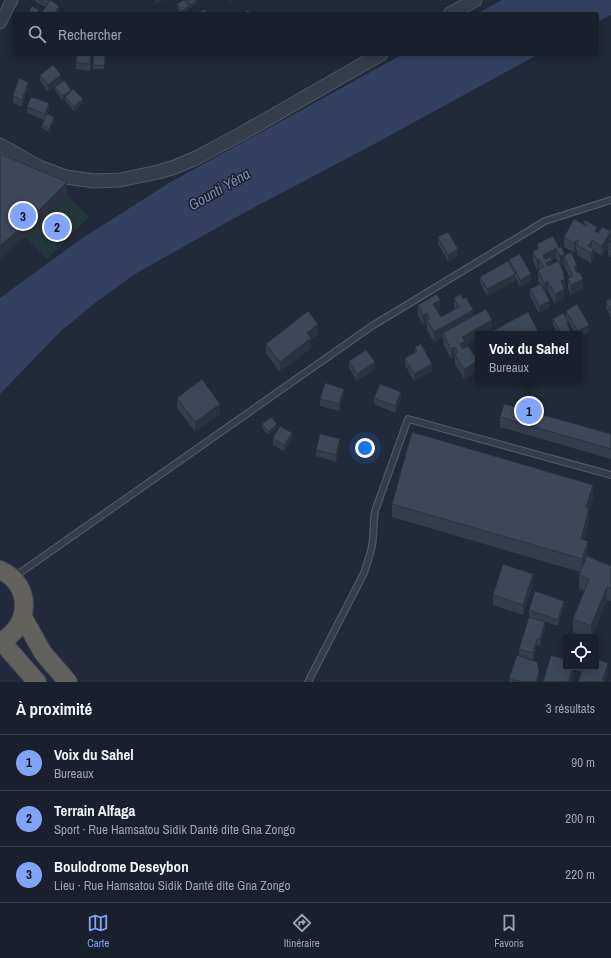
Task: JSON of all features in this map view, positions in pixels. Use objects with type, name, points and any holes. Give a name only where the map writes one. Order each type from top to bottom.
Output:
[{"type":"highway","points":[[6,574],[19,586],[23,596],[24,606],[23,616],[18,627],[11,635],[1,642],[37,682]]},
{"type":"highway","points":[[23,616],[43,653],[68,682]]},
{"type":"street","points":[[0,23],[12,0]]},
{"type":"street","points":[[454,12],[475,0]]},
{"type":"street","points":[[0,145],[39,167],[66,176],[94,181],[120,180],[158,172],[196,158],[378,56]]},
{"type":"lane","points":[[6,574],[372,326],[545,221],[611,200]]},
{"type":"lane","points":[[308,682],[364,573],[372,545],[372,524],[375,511],[408,419],[611,474]]},
{"type":"green space","points":[[67,195],[89,217],[47,259],[25,237]]},
{"type":"water","points":[[502,0],[611,0],[611,15],[599,21],[599,12],[480,12]]},
{"type":"water","name":"Gounti Yéna","points":[[399,56],[535,56],[240,215],[135,274],[95,303],[61,331],[0,394],[0,298],[81,239],[169,183]]},
{"type":"building","points":[[39,0],[49,0],[47,4]]},
{"type":"building","points":[[50,0],[59,6],[55,12],[42,12]]},
{"type":"building","points":[[184,0],[189,6],[182,11],[177,4]]},
{"type":"building","points":[[187,0],[196,0],[196,1],[190,5]]},
{"type":"building","points":[[32,6],[39,10],[38,12],[29,11]]},
{"type":"building","points":[[77,56],[91,56],[90,64],[76,62]]},
{"type":"building","points":[[94,56],[105,56],[104,66],[93,65]]},
{"type":"building","points":[[53,65],[61,75],[48,85],[40,75]]},
{"type":"building","points":[[19,78],[28,82],[22,100],[13,96]]},
{"type":"building","points":[[64,80],[71,90],[62,96],[55,87]]},
{"type":"building","points":[[73,89],[83,99],[74,107],[65,97]]},
{"type":"building","points":[[31,97],[49,103],[45,114],[27,107]]},
{"type":"building","points":[[47,114],[54,117],[49,129],[42,125]]},
{"type":"building","points":[[0,154],[67,182],[25,224],[0,246]]},
{"type":"building","points":[[574,219],[586,226],[587,224],[584,222],[585,220],[597,227],[595,231],[598,233],[602,227],[611,231],[602,246],[592,240],[588,246],[594,249],[591,253],[577,245],[579,241],[576,240],[574,243],[564,237]]},
{"type":"building","points":[[448,232],[458,249],[448,255],[438,237]]},
{"type":"building","points":[[553,236],[559,248],[561,247],[565,254],[560,256],[556,248],[543,255],[545,259],[550,257],[552,260],[546,263],[548,266],[558,261],[564,273],[565,279],[561,281],[564,289],[555,294],[548,281],[544,283],[538,270],[544,267],[539,259],[537,260],[533,251],[539,248],[537,244]]},
{"type":"building","points":[[610,242],[611,250],[608,248],[610,246],[608,245]]},
{"type":"building","points":[[571,252],[577,265],[574,267],[583,279],[571,285],[568,279],[573,276],[564,256]]},
{"type":"building","points":[[520,254],[531,274],[520,280],[509,259]]},
{"type":"building","points":[[508,261],[515,274],[487,289],[480,277]]},
{"type":"building","points":[[541,284],[550,301],[539,306],[530,289]]},
{"type":"building","points":[[437,294],[440,300],[433,304],[441,317],[459,307],[454,298],[461,294],[463,299],[466,297],[473,310],[434,332],[427,320],[430,319],[427,313],[423,315],[418,305]]},
{"type":"building","points":[[611,299],[611,311],[606,301]]},
{"type":"building","points":[[577,304],[589,325],[578,331],[566,311]]},
{"type":"building","points":[[486,309],[492,320],[462,337],[465,341],[460,344],[462,349],[468,346],[475,354],[475,363],[464,369],[455,354],[458,352],[455,347],[451,349],[443,333]]},
{"type":"building","points":[[308,311],[318,324],[307,333],[311,338],[280,362],[266,344]]},
{"type":"building","points":[[528,312],[538,331],[493,331]]},
{"type":"building","points":[[563,313],[568,321],[566,322],[570,331],[560,331],[553,319]]},
{"type":"building","points":[[421,344],[432,364],[414,374],[405,358],[417,351],[415,347]]},
{"type":"building","points":[[366,350],[375,362],[357,374],[349,361]]},
{"type":"building","points":[[202,379],[220,404],[195,422],[177,398]]},
{"type":"building","points":[[325,383],[344,389],[339,404],[320,399]]},
{"type":"building","points":[[380,384],[401,392],[395,406],[374,398]]},
{"type":"building","points":[[504,404],[611,434],[611,449],[500,417]]},
{"type":"building","points":[[271,417],[277,424],[268,432],[262,424]]},
{"type":"building","points":[[280,426],[292,433],[284,445],[273,438]]},
{"type":"building","points":[[412,432],[593,485],[586,507],[589,508],[581,539],[588,541],[582,559],[392,504]]},
{"type":"building","points":[[320,434],[340,439],[336,455],[316,450]]},
{"type":"building","points":[[587,556],[611,566],[611,588],[607,587],[591,626],[573,619],[589,579],[579,575]]},
{"type":"building","points":[[503,564],[533,574],[523,605],[493,595]]},
{"type":"building","points":[[535,591],[564,601],[558,620],[529,610]]},
{"type":"building","points":[[529,617],[545,622],[540,639],[537,639],[533,653],[519,649]]},
{"type":"building","points":[[517,655],[537,662],[539,671],[536,682],[523,682],[509,679]]},
{"type":"building","points":[[551,655],[563,659],[563,670],[572,670],[568,682],[543,682]]},
{"type":"building","points":[[599,660],[608,663],[602,682],[578,682],[582,670],[599,670]]},
{"type":"place","name":"Boulodrome Deseybon","points":[[23,216]]},
{"type":"place","name":"Terrain Alfaga","points":[[57,227]]},
{"type":"place","name":"Voix du Sahel","points":[[529,411]]}]
